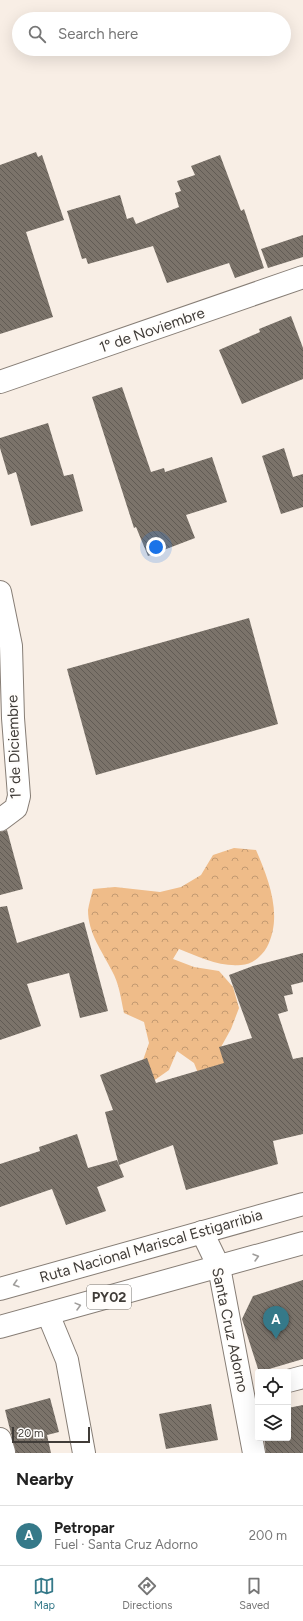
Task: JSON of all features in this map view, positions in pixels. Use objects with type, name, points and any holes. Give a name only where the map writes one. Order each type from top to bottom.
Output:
[{"type":"main road","name":"1º de Noviembre","points":[[0,382],[303,277]]},
{"type":"main road","name":"1º de Diciembre","points":[[0,592],[11,646],[13,718],[19,796],[8,814]]},
{"type":"main road","name":"Ruta Nacional Mariscal Estigarribia","points":[[0,1289],[303,1204]]},
{"type":"main road","name":"Santa Cruz Adorno","points":[[202,1232],[219,1267],[251,1392],[254,1453]]},
{"type":"main road","name":"PY02","points":[[0,1327],[303,1243]]},
{"type":"main road","points":[[48,1314],[67,1360],[84,1453]]},
{"type":"main road","points":[[291,1380],[303,1377]]},
{"type":"green space","points":[[234,848],[256,850],[265,873],[274,911],[272,935],[267,947],[256,959],[245,965],[217,963],[179,949],[173,959],[194,967],[219,971],[233,987],[239,1008],[231,1029],[221,1047],[230,1067],[202,1083],[194,1063],[177,1051],[169,1070],[152,1082],[142,1063],[149,1043],[144,1022],[124,1013],[120,991],[112,971],[96,942],[90,926],[88,910],[93,889],[115,887],[160,892],[181,887],[201,875],[213,855]]},
{"type":"building","points":[[36,152],[38,157],[42,155],[64,220],[26,232],[53,317],[0,334],[0,165]]},
{"type":"building","points":[[220,155],[241,211],[244,209],[264,268],[235,278],[229,263],[167,283],[153,246],[88,264],[86,258],[82,259],[67,211],[120,195],[127,219],[133,217],[136,224],[179,207],[175,193],[181,191],[177,181],[195,175],[191,166]]},
{"type":"building","points":[[303,235],[303,257],[268,268],[261,249]]},
{"type":"building","points":[[291,316],[303,348],[303,379],[242,404],[219,350],[260,332],[259,329]]},
{"type":"building","points":[[122,387],[151,472],[164,468],[165,472],[212,457],[227,502],[186,515],[195,538],[148,556],[136,527],[134,528],[92,397]]},
{"type":"building","points":[[48,423],[64,476],[73,474],[83,511],[31,526],[16,472],[8,475],[0,448],[0,438]]},
{"type":"building","points":[[284,448],[293,477],[303,474],[303,507],[281,514],[262,456]]},
{"type":"building","points":[[249,618],[278,724],[96,775],[67,669]]},
{"type":"building","points":[[7,830],[23,889],[0,895],[0,832]]},
{"type":"building","points":[[7,906],[17,943],[84,922],[108,1011],[80,1018],[69,973],[27,984],[41,1026],[0,1040],[0,907]]},
{"type":"building","points":[[303,953],[303,982],[291,985],[293,994],[284,996],[288,1011],[278,1014],[293,1059],[303,1057],[303,1134],[273,1141],[278,1164],[186,1190],[173,1145],[119,1165],[105,1112],[113,1110],[100,1075],[147,1058],[156,1083],[224,1063],[219,1047],[252,1038],[229,975],[253,966]]},
{"type":"building","points":[[77,1134],[88,1168],[117,1160],[124,1177],[97,1187],[106,1211],[66,1225],[52,1189],[0,1207],[0,1164],[40,1151],[39,1147]]},
{"type":"building","points":[[303,1280],[303,1359],[269,1369],[258,1369],[242,1319],[253,1296]]},
{"type":"building","points":[[50,1398],[59,1432],[47,1435],[51,1453],[16,1453],[5,1410]]},
{"type":"building","points":[[211,1404],[218,1440],[166,1449],[159,1414]]},
{"type":"building","points":[[303,1405],[303,1453],[266,1453],[264,1441],[291,1441],[291,1407]]},
{"type":"place","name":"Petropar","points":[[276,1339]]}]
